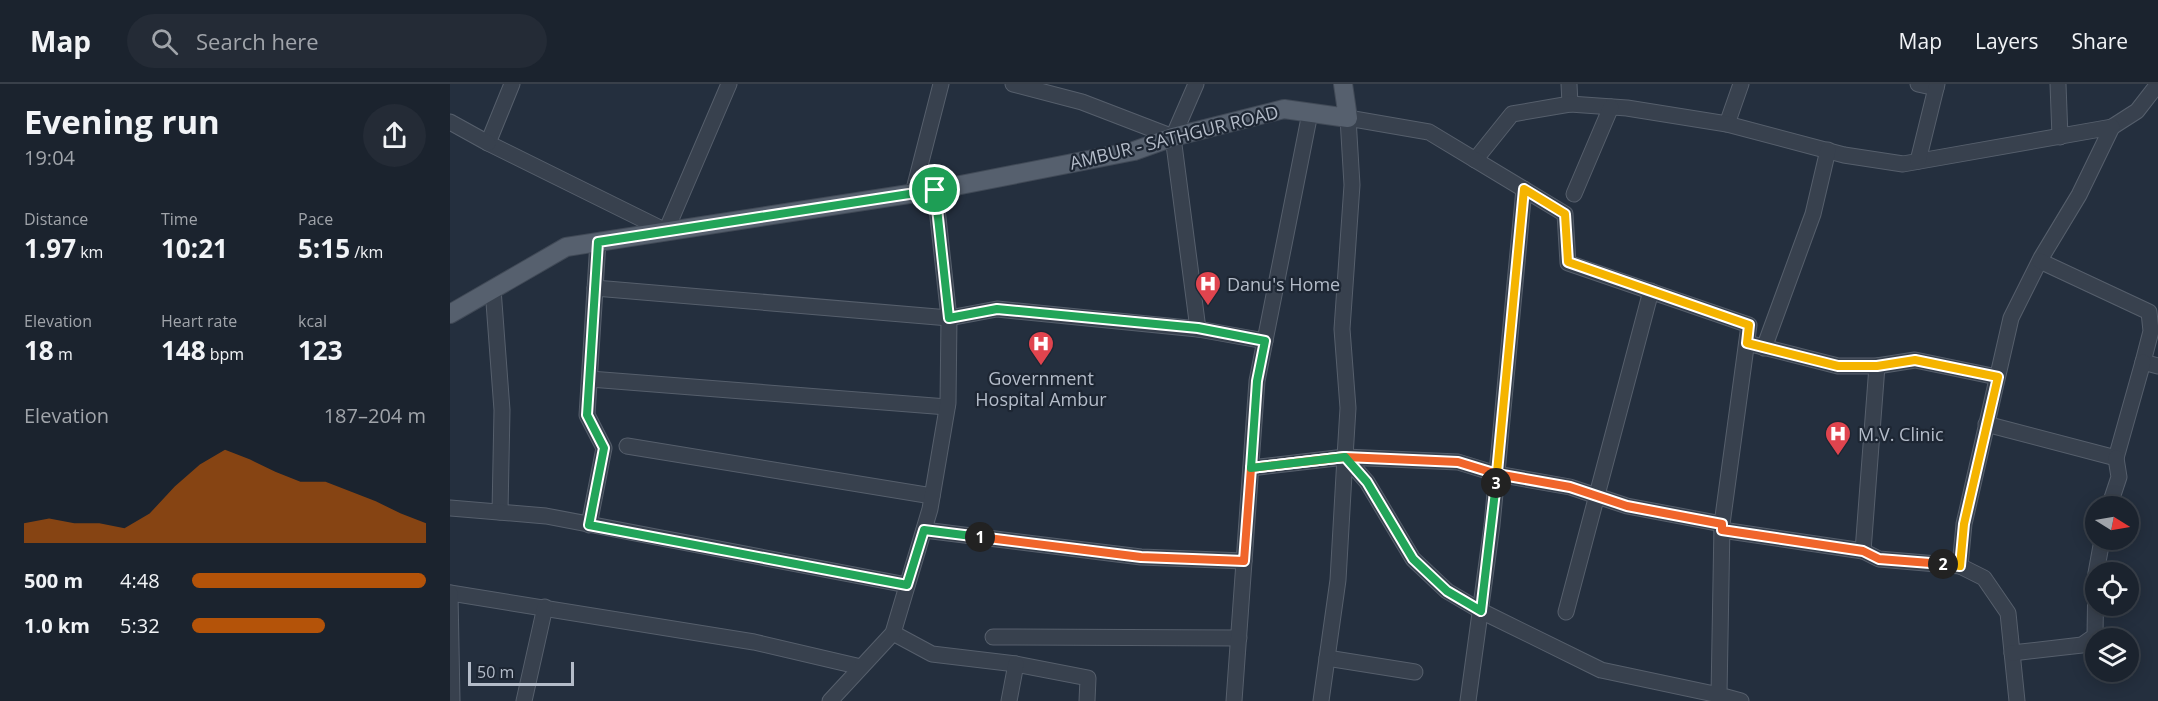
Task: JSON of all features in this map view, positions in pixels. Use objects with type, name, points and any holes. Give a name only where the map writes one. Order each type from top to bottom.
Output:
[{"type":"main road","points":[[1342,84],[1348,118]]},
{"type":"main road","name":"AMBUR - SATHGUR ROAD","points":[[450,314],[566,247],[935,190],[1134,151],[1173,137],[1284,109],[1348,118]]},
{"type":"street","points":[[488,143],[512,84]]},
{"type":"street","points":[[450,122],[666,231],[729,84]]},
{"type":"street","points":[[914,193],[941,84]]},
{"type":"street","points":[[1013,84],[1082,102],[1173,137]]},
{"type":"street","points":[[1196,84],[1173,137],[1198,328]]},
{"type":"street","points":[[1569,84],[1570,104]]},
{"type":"street","points":[[1727,123],[1741,84]]},
{"type":"street","points":[[1918,84],[1936,86],[1918,161]]},
{"type":"street","points":[[2058,84],[2060,137]]},
{"type":"street","points":[[1475,160],[1512,114],[1570,104],[1611,107],[1727,123],[1828,150],[1903,164],[2112,127],[2137,111],[2158,84]]},
{"type":"street","points":[[1574,194],[1611,107]]},
{"type":"street","points":[[1234,701],[1257,381],[1310,113]]},
{"type":"street","points":[[1321,701],[1338,580],[1348,408],[1342,328],[1352,185],[1348,118],[1429,132],[1565,214],[1568,262],[1749,325],[1722,527],[1719,698]]},
{"type":"street","points":[[1960,566],[1964,524],[2011,318],[2040,261],[2079,195],[2112,127]]},
{"type":"street","points":[[1764,348],[1813,213],[1828,150]]},
{"type":"street","points":[[1468,701],[1497,474],[1524,189]]},
{"type":"street","points":[[830,701],[893,633],[932,496],[947,407],[949,318],[935,190]]},
{"type":"street","points":[[589,525],[604,448],[587,415],[598,242]]},
{"type":"street","points":[[2040,261],[2149,312],[2151,364],[2116,458],[2120,477],[2113,496]]},
{"type":"street","points":[[595,288],[949,318],[997,309],[1198,328],[1265,341]]},
{"type":"street","points":[[493,289],[502,410],[500,512]]},
{"type":"street","points":[[1566,612],[1595,495],[1651,291]]},
{"type":"street","points":[[1747,343],[1838,366],[1877,366],[1915,360],[1998,377]]},
{"type":"street","points":[[1863,551],[1877,366]]},
{"type":"street","points":[[590,379],[947,407]]},
{"type":"street","points":[[1986,424],[2116,458]]},
{"type":"street","points":[[627,446],[932,496]]},
{"type":"street","points":[[1345,457],[1367,482],[1413,559],[1447,591],[1481,611],[1602,670],[1719,698],[1741,701]]},
{"type":"street","points":[[1251,468],[1345,457],[1458,462],[1497,474],[1570,487],[1627,506],[1722,527],[1863,551],[1879,559],[1960,566],[1983,578],[2008,613],[2017,701]]},
{"type":"street","points":[[450,508],[546,516],[907,585]]},
{"type":"street","points":[[924,530],[1141,557],[1244,561]]},
{"type":"street","points":[[452,701],[450,593],[754,642],[861,667]]},
{"type":"street","points":[[524,701],[544,607]]},
{"type":"street","points":[[2012,653],[2082,645],[2095,636],[2095,616]]},
{"type":"street","points":[[893,633],[932,654],[1016,664],[1088,678],[1087,701]]},
{"type":"street","points":[[993,637],[1239,638]]},
{"type":"street","points":[[1327,658],[1415,672]]},
{"type":"street","points":[[1009,701],[1016,664]]},
{"type":"place","name":"Danu's Home","points":[[1208,307]]},
{"type":"place","name":"Government Hospital Ambur","points":[[1041,367]]},
{"type":"place","name":"M.V. Clinic","points":[[1838,457]]},
{"type":"route","points":[[935,190],[598,242],[587,415],[604,448],[589,525],[907,585],[924,530],[1141,557],[1244,561],[1251,468],[1345,457],[1458,462],[1497,474],[1570,487],[1627,506],[1722,524],[1722,530],[1802,540],[1863,551],[1879,559],[1960,566],[1964,524],[1998,377],[1915,360],[1877,366],[1838,366],[1747,343],[1749,325],[1568,262],[1565,214],[1524,189],[1511,331],[1497,474],[1492,525],[1481,611],[1447,591],[1413,559],[1367,482],[1345,457],[1298,462],[1251,468],[1257,381],[1265,341],[1198,328],[997,309],[949,318],[935,190]]}]
